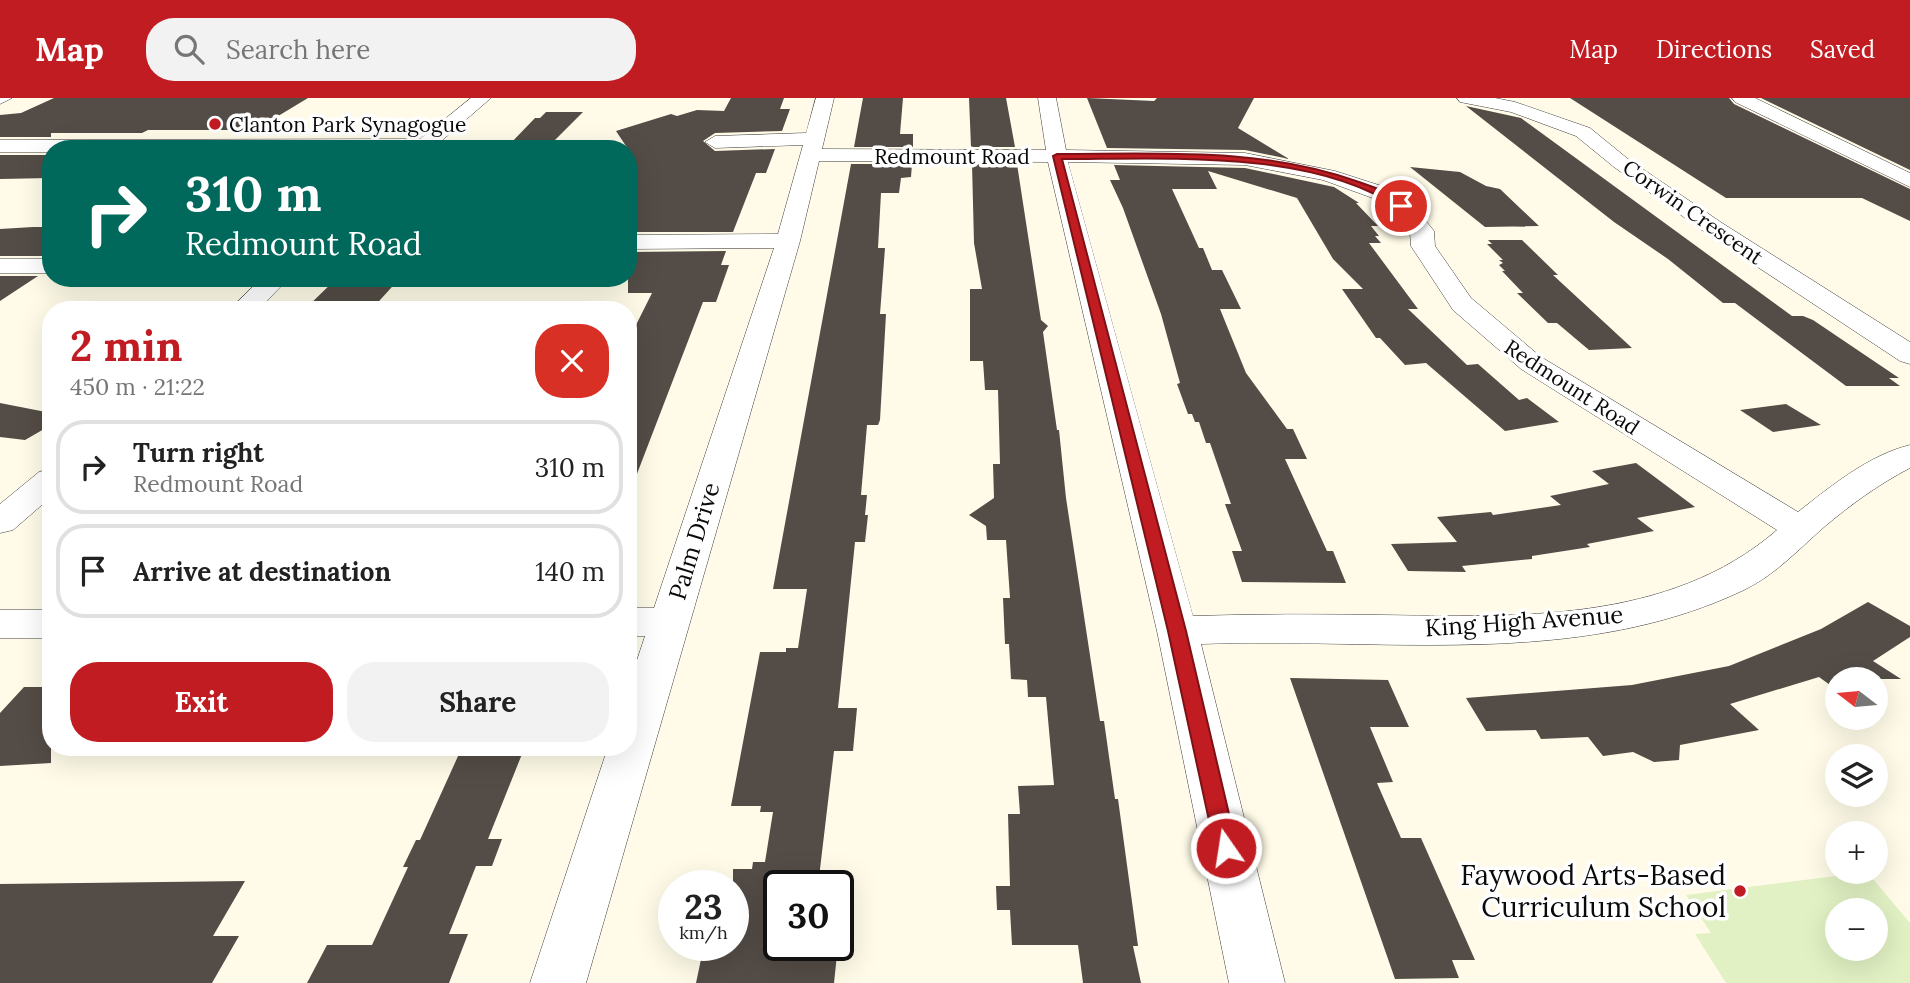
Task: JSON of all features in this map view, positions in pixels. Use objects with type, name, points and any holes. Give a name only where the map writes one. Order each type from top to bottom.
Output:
[{"type":"street","points":[[431,140],[482,98]]},
{"type":"street","name":"Palm Drive","points":[[637,726],[788,241],[825,98]]},
{"type":"street","points":[[1047,98],[1057,156],[1177,631],[1257,983]]},
{"type":"street","name":"Corwin Crescent","points":[[1465,98],[1515,107],[1583,132],[1621,163],[1714,228],[1910,355]]},
{"type":"street","points":[[1741,98],[1910,181]]},
{"type":"street","name":"Redmount Road","points":[[715,142],[1057,156],[1245,159],[1328,175],[1386,195],[1415,219],[1422,231],[1423,246],[1449,288],[1493,333],[1531,363],[1801,529]]},
{"type":"street","points":[[0,146],[42,146]]},
{"type":"street","points":[[637,242],[788,241]]},
{"type":"street","points":[[0,266],[42,266]]},
{"type":"street","points":[[252,301],[267,287]]},
{"type":"street","name":"King High Avenue","points":[[1177,631],[1283,627],[1474,630],[1606,620],[1666,605],[1732,580],[1789,541],[1858,484],[1910,455]]},
{"type":"street","points":[[0,490],[42,485]]},
{"type":"street","points":[[0,523],[42,487]]},
{"type":"street","points":[[637,622],[669,622]]},
{"type":"street","points":[[0,624],[42,624]]},
{"type":"street","name":"Palm Drive","points":[[558,983],[628,756]]},
{"type":"green space","points":[[1825,877],[1825,884],[1877,884],[1910,923],[1910,983],[1726,983],[1695,934],[1711,933],[1686,895]]},
{"type":"building","points":[[54,98],[308,98],[255,130],[148,130],[142,133],[51,133],[51,137],[0,137],[0,115],[21,113]]},
{"type":"building","points":[[731,98],[784,98],[780,109],[790,109],[782,131],[715,133],[703,141],[715,151],[775,149],[766,173],[756,173],[733,232],[637,232],[637,140],[622,140],[616,131],[671,114],[677,116],[697,110],[724,111]]},
{"type":"building","points":[[863,98],[903,98],[900,134],[913,134],[913,147],[854,147]]},
{"type":"building","points":[[969,98],[1006,98],[1015,147],[971,147]]},
{"type":"building","points":[[1087,98],[1154,101],[1157,98],[1254,98],[1238,128],[1289,159],[1245,150],[1107,148]]},
{"type":"building","points":[[1570,98],[1729,98],[1734,104],[1910,189],[1910,221],[1862,198],[1726,198]]},
{"type":"building","points":[[1761,98],[1910,98],[1910,170]]},
{"type":"building","points":[[1466,106],[1521,118],[1792,316],[1813,320],[1899,378],[1889,378],[1900,386],[1846,386],[1735,303],[1723,303]]},
{"type":"building","points":[[546,112],[583,112],[555,140],[514,140],[535,118],[540,118]]},
{"type":"building","points":[[0,155],[42,155],[42,178],[0,179]]},
{"type":"building","points":[[851,164],[912,164],[911,177],[901,178],[899,193],[881,193],[878,248],[885,248],[880,314],[886,314],[880,420],[878,425],[867,425],[861,495],[867,495],[865,515],[868,515],[865,542],[855,542],[838,708],[857,708],[853,751],[834,751],[820,870],[763,870],[763,961],[836,961],[834,983],[696,983],[701,961],[749,961],[749,870],[733,869],[752,869],[753,862],[765,862],[773,812],[760,812],[761,806],[731,806],[760,652],[786,652],[786,648],[798,648],[807,589],[773,589]]},
{"type":"building","points":[[972,164],[1017,164],[1041,320],[1048,326],[1043,332],[1059,430],[1066,498],[1100,721],[1104,721],[1115,799],[1118,799],[1138,946],[1133,946],[1141,983],[1083,983],[1078,945],[1012,945],[1010,910],[997,910],[996,886],[1010,886],[1008,814],[1020,814],[1018,786],[1054,785],[1046,697],[1028,697],[1027,680],[1011,679],[1009,644],[1005,644],[1003,598],[1010,598],[1006,540],[987,540],[986,526],[969,515],[994,498],[993,464],[1000,464],[998,390],[985,390],[983,361],[970,361],[970,289],[982,289],[974,243]]},
{"type":"building","points":[[1114,165],[1245,168],[1334,187],[1359,203],[1356,203],[1378,226],[1371,226],[1381,243],[1369,243],[1418,309],[1408,309],[1467,365],[1478,364],[1519,400],[1527,398],[1559,422],[1505,431],[1426,363],[1405,365],[1380,338],[1376,338],[1342,289],[1363,289],[1333,259],[1297,198],[1208,171],[1217,189],[1172,189],[1199,248],[1203,248],[1212,270],[1222,270],[1241,309],[1220,309],[1246,373],[1287,429],[1293,429],[1307,459],[1285,459],[1327,551],[1333,551],[1346,583],[1242,582],[1232,551],[1242,551],[1225,504],[1231,504],[1210,443],[1206,443],[1199,422],[1195,422],[1192,414],[1188,414],[1177,384],[1180,383],[1161,314],[1123,208],[1110,180],[1120,180]]},
{"type":"building","points":[[1410,167],[1460,172],[1486,186],[1500,189],[1539,226],[1485,227]]},
{"type":"building","points":[[42,227],[42,256],[0,256],[0,229]]},
{"type":"building","points":[[1488,240],[1522,240],[1558,275],[1553,275],[1632,348],[1589,350],[1557,323],[1548,323],[1517,293],[1523,293],[1502,271],[1505,271],[1499,265],[1503,263],[1499,260],[1503,260],[1487,244],[1492,244]]},
{"type":"building","points":[[726,251],[721,265],[729,265],[716,302],[703,302],[637,474],[637,323],[652,293],[628,293],[628,287],[637,287],[637,252]]},
{"type":"building","points":[[0,276],[38,276],[0,301]]},
{"type":"building","points":[[328,287],[392,287],[379,301],[313,301]]},
{"type":"building","points":[[0,403],[42,411],[42,430],[25,440],[0,437]]},
{"type":"building","points":[[1786,404],[1821,425],[1773,432],[1740,410]]},
{"type":"building","points":[[1636,463],[1695,507],[1637,518],[1654,531],[1587,544],[1590,547],[1532,556],[1532,559],[1462,566],[1466,572],[1408,571],[1391,544],[1457,542],[1437,517],[1491,512],[1493,515],[1561,505],[1550,496],[1609,484],[1592,471]]},
{"type":"building","points":[[1868,602],[1910,626],[1910,637],[1873,661],[1882,667],[1825,667],[1825,681],[1819,677],[1730,704],[1759,730],[1680,745],[1679,760],[1654,762],[1633,752],[1603,756],[1588,737],[1541,739],[1536,730],[1486,731],[1466,698],[1632,685],[1729,666],[1821,629]]},
{"type":"building","points":[[1888,671],[1901,679],[1888,679]]},
{"type":"building","points":[[1290,678],[1388,680],[1409,727],[1370,727],[1393,782],[1377,783],[1401,838],[1421,838],[1475,960],[1452,960],[1459,978],[1395,979]]},
{"type":"building","points":[[24,687],[42,687],[42,756],[51,756],[51,763],[0,766],[0,713]]},
{"type":"building","points":[[458,756],[521,756],[488,839],[502,839],[492,866],[476,866],[449,934],[468,934],[449,983],[307,983],[327,945],[372,945],[408,867],[403,867],[416,840],[420,840]]},
{"type":"building","points":[[245,881],[213,936],[239,936],[212,983],[0,983],[0,884]]},
{"type":"place","name":"Clanton Park Synagogue","points":[[215,124]]},
{"type":"place","name":"Faywood Arts-Based Curriculum School","points":[[1740,891]]},
{"type":"route","points":[[1226,848],[1177,631],[1057,156],[1245,159],[1357,183],[1386,195],[1401,206]]}]
